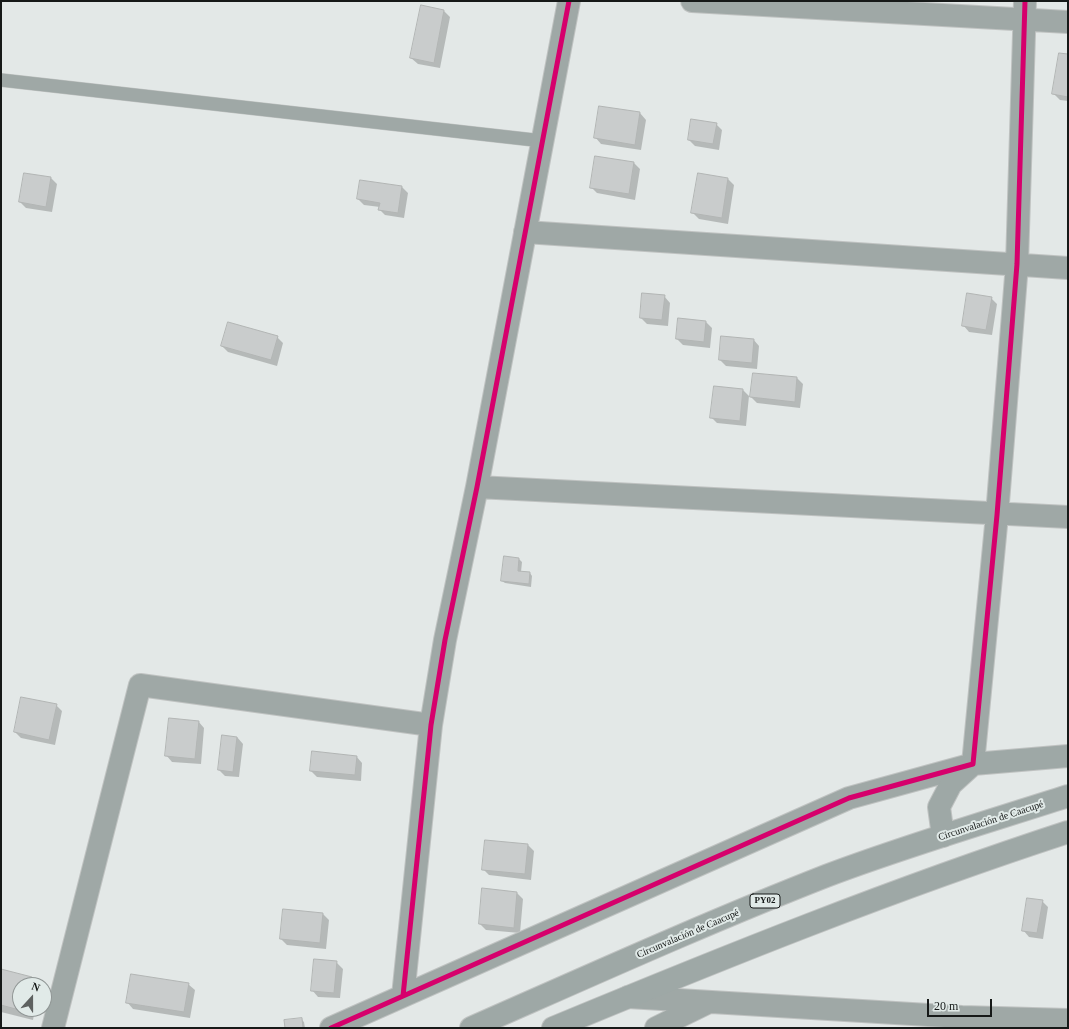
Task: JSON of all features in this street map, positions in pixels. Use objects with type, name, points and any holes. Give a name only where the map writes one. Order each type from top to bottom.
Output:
[{"type":"highway","points":[[943,836],[939,807],[951,784],[973,764],[1068,756]]},
{"type":"highway","name":"Circunvalación de Caacupé","points":[[471,1028],[687,933],[821,879],[943,836],[1068,796]]},
{"type":"highway","points":[[553,1028],[696,969],[976,862],[1068,832]]},
{"type":"street","points":[[403,996],[431,725],[445,640],[478,487],[569,1]]},
{"type":"street","points":[[692,1],[1025,11],[1068,22]]},
{"type":"street","points":[[331,1028],[849,798],[973,764],[997,515],[1017,264],[1025,11]]},
{"type":"street","points":[[526,232],[1068,268]]},
{"type":"street","points":[[478,487],[997,515],[1068,517]]},
{"type":"street","points":[[53,1028],[140,685],[431,725]]},
{"type":"street","points":[[628,997],[962,1022],[1068,1020]]},
{"type":"street","points":[[656,1028],[708,1002]]},
{"type":"lane","points":[[1,80],[543,141]]},
{"type":"building","points":[[421,5],[444,10],[434,63],[410,58]]},
{"type":"building","points":[[1059,53],[1068,54],[1068,97],[1052,94]]},
{"type":"building","points":[[599,106],[640,112],[635,145],[594,138]]},
{"type":"building","points":[[691,119],[717,123],[713,144],[688,140]]},
{"type":"building","points":[[595,156],[634,162],[629,194],[590,188]]},
{"type":"building","points":[[24,173],[51,177],[46,207],[19,202]]},
{"type":"building","points":[[698,173],[728,178],[722,218],[691,213]]},
{"type":"building","points":[[360,180],[402,186],[398,213],[378,210],[380,203],[357,199]]},
{"type":"building","points":[[642,293],[665,295],[662,320],[640,318]]},
{"type":"building","points":[[967,293],[992,297],[986,330],[962,326]]},
{"type":"building","points":[[678,318],[706,321],[704,342],[676,339]]},
{"type":"building","points":[[228,322],[278,336],[271,360],[221,346]]},
{"type":"building","points":[[721,336],[754,339],[752,363],[719,360]]},
{"type":"building","points":[[753,373],[797,377],[795,402],[750,397]]},
{"type":"building","points":[[714,386],[743,389],[740,421],[710,418]]},
{"type":"building","points":[[504,556],[519,558],[518,571],[530,572],[529,584],[501,581]]},
{"type":"building","points":[[21,697],[57,704],[49,740],[14,732]]},
{"type":"building","points":[[169,718],[199,721],[195,759],[165,756]]},
{"type":"building","points":[[222,735],[237,737],[233,772],[218,770]]},
{"type":"building","points":[[312,751],[357,756],[355,775],[310,771]]},
{"type":"building","points":[[485,840],[528,844],[525,874],[482,870]]},
{"type":"building","points":[[482,888],[517,892],[514,928],[479,924]]},
{"type":"building","points":[[1027,898],[1043,900],[1037,933],[1022,931]]},
{"type":"building","points":[[283,909],[323,913],[320,943],[280,939]]},
{"type":"building","points":[[314,959],[337,961],[334,993],[311,991]]},
{"type":"building","points":[[1,969],[32,977],[12,977],[12,1008],[1,1005]]},
{"type":"building","points":[[131,974],[189,983],[184,1012],[126,1003]]},
{"type":"building","points":[[302,1018],[303,1028],[285,1028],[284,1020]]},
{"type":"cycle path","points":[[403,996],[431,725],[445,640],[477,487],[569,1]]},
{"type":"cycle path","points":[[331,1028],[849,798],[973,764],[997,515],[1017,264],[1025,1]]}]
